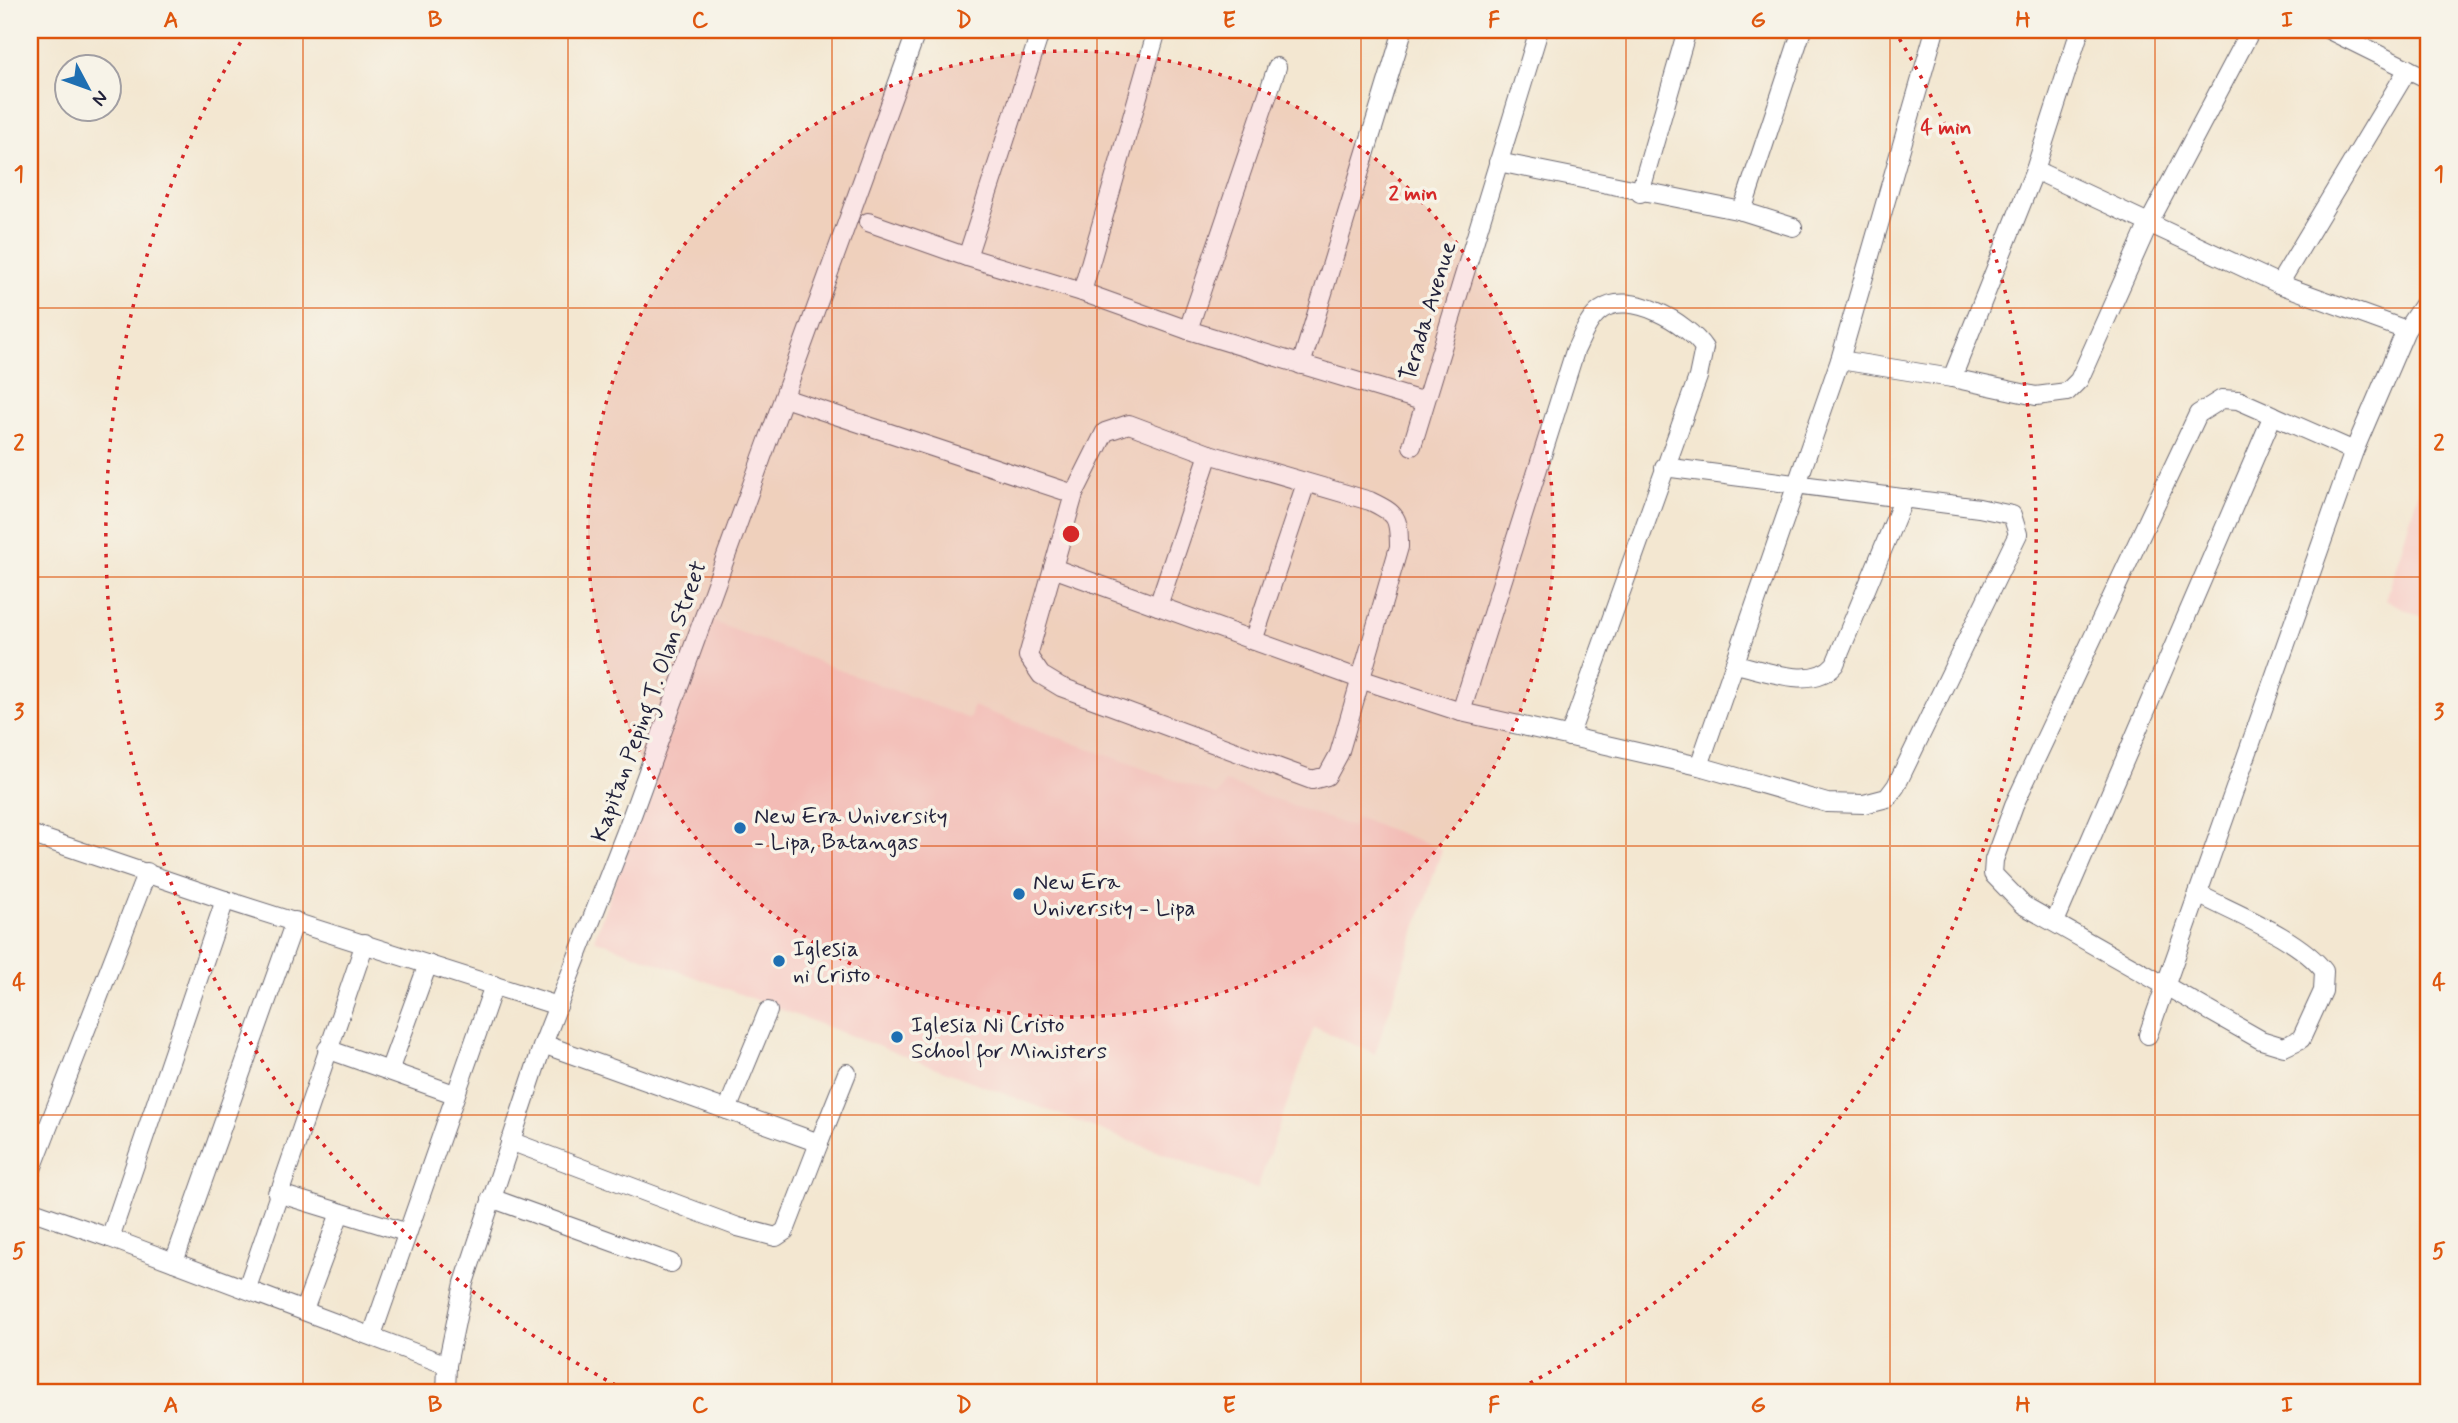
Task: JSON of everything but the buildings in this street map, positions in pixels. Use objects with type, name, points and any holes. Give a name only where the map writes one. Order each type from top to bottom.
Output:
[{"type":"street","name":"Kapitan Peping T. Olan Street","points":[[446,1393],[447,1365],[464,1283],[543,1044],[628,829],[917,30]]},
{"type":"street","points":[[967,257],[1041,30]]},
{"type":"street","points":[[1082,292],[1157,30]]},
{"type":"street","points":[[1301,365],[1403,30]]},
{"type":"street","name":"Terada Avenue","points":[[1412,446],[1539,30]]},
{"type":"street","points":[[1640,193],[1687,30]]},
{"type":"street","points":[[1742,211],[1802,30]]},
{"type":"street","points":[[1699,766],[1840,360],[1935,30]]},
{"type":"street","points":[[1952,378],[2035,170],[2080,30]]},
{"type":"street","points":[[1840,360],[1952,378],[2036,396],[2067,391],[2079,380],[2150,223],[2251,30]]},
{"type":"street","points":[[2329,30],[2428,79]]},
{"type":"street","points":[[1188,330],[1277,67]]},
{"type":"street","points":[[2279,284],[2408,69]]},
{"type":"street","points":[[1498,162],[1640,193],[1742,211],[1793,227]]},
{"type":"street","points":[[2035,170],[2279,284],[2406,330]]},
{"type":"street","points":[[868,222],[967,257],[1082,292],[1188,330],[1426,402]]},
{"type":"street","points":[[2148,1035],[2354,451],[2406,330],[2428,296]]},
{"type":"street","points":[[1461,712],[1575,351],[1589,324],[1601,309],[1624,302],[1670,318],[1694,333],[1704,348],[1698,377],[1569,737]]},
{"type":"street","points":[[784,398],[1074,494]]},
{"type":"street","points":[[2198,894],[2314,958],[2324,971],[2323,991],[2301,1039],[2284,1046],[2260,1040],[2023,905],[1993,874],[1994,860],[2014,805],[2198,414],[2222,399],[2238,400],[2354,451]]},
{"type":"street","points":[[2055,922],[2273,415]]},
{"type":"street","points":[[1129,424],[1209,454],[1370,501],[1392,512],[1399,526],[1399,547],[1339,754],[1327,776],[1312,780],[1061,687],[1041,676],[1028,656],[1074,494],[1105,432],[1129,424]]},
{"type":"street","points":[[1158,606],[1209,454]]},
{"type":"street","points":[[1053,568],[1360,679],[1461,712],[1699,766],[1827,803],[1864,804],[1887,798],[1896,786],[2018,534],[2012,515],[1664,467]]},
{"type":"street","points":[[1253,641],[1306,483]]},
{"type":"street","points":[[1735,664],[1809,678],[1826,674],[1835,664],[1904,498]]},
{"type":"street","points":[[30,834],[225,900],[558,1006]]},
{"type":"street","points":[[30,1174],[147,872]]},
{"type":"street","points":[[110,1238],[225,900]]},
{"type":"street","points":[[174,1262],[295,921]]},
{"type":"street","points":[[247,1288],[277,1193],[365,943]]},
{"type":"street","points":[[389,1071],[428,964]]},
{"type":"street","points":[[372,1335],[405,1232],[494,985]]},
{"type":"street","points":[[727,1110],[768,1010]]},
{"type":"street","points":[[543,1044],[819,1143]]},
{"type":"street","points":[[327,1049],[454,1094]]},
{"type":"street","points":[[510,1141],[738,1227],[776,1237],[785,1231],[847,1073]]},
{"type":"street","points":[[277,1193],[405,1232]]},
{"type":"street","points":[[491,1198],[671,1263]]},
{"type":"street","points":[[30,1210],[247,1288],[447,1365]]},
{"type":"street","points":[[304,1310],[340,1213]]},
{"type":"shaded area","points":[[2428,459],[2428,620],[2386,600]]},
{"type":"shaded area","name":"New Era University - Lipa","points":[[711,621],[970,719],[973,706],[1218,796],[1225,782],[1352,827],[1356,817],[1442,849],[1375,1054],[1314,1027],[1257,1189],[594,939]]},
{"type":"place","name":"New Era University - Lipa, Batangas","points":[[740,828]]},
{"type":"place","name":"New Era University - Lipa","points":[[1019,894]]},
{"type":"place","name":"Iglesia ni Cristo","points":[[779,961]]},
{"type":"place","name":"Iglesia Ni Cristo School for Ministers","points":[[897,1037]]}]
